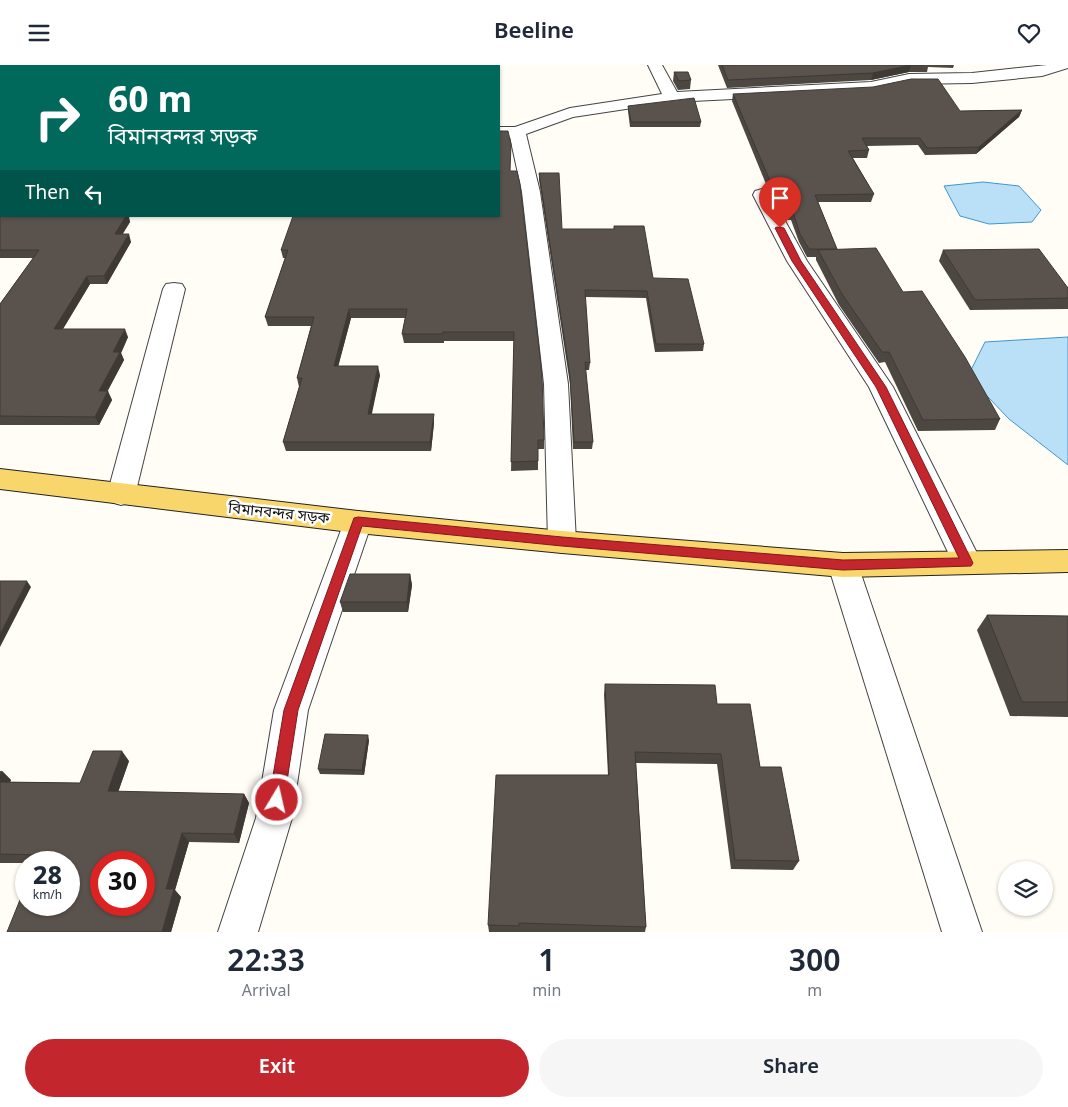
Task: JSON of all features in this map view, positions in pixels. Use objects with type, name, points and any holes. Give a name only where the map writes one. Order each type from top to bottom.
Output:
[{"type":"main road","name":"বিমানবন্দর সড়ক","points":[[0,479],[122,495],[562,542],[843,565],[1068,561]]},
{"type":"street","points":[[655,65],[672,97]]},
{"type":"street","points":[[562,542],[556,384],[531,192],[508,132],[570,113],[672,97],[872,87],[909,79],[972,78],[1042,71],[1063,65]]},
{"type":"street","points":[[762,195],[796,261],[881,387],[967,563]]},
{"type":"street","points":[[122,495],[174,289]]},
{"type":"street","points":[[238,932],[274,818],[291,710],[358,521]]},
{"type":"street","points":[[843,565],[962,932]]},
{"type":"water","points":[[983,182],[1019,186],[1041,210],[1032,222],[989,224],[960,216],[944,186]]},
{"type":"water","points":[[1068,337],[1068,465],[1009,419],[968,376],[985,342]]},
{"type":"building","points":[[722,65],[911,65],[873,73],[728,80]]},
{"type":"building","points":[[674,72],[688,72],[691,80],[679,81]]},
{"type":"building","points":[[911,79],[938,79],[960,111],[1022,110],[979,147],[927,148],[920,138],[862,138],[869,150],[848,151],[874,194],[815,195],[837,249],[809,249],[800,234],[793,212],[788,212],[776,185],[770,181],[733,94],[873,87]]},
{"type":"building","points":[[694,98],[701,122],[631,122],[628,106]]},
{"type":"building","points":[[500,131],[508,131],[511,144],[510,171],[517,171],[520,184],[542,375],[544,440],[538,440],[538,461],[511,462],[514,332],[402,334],[407,309],[349,309],[334,366],[378,366],[368,414],[434,414],[430,442],[283,442],[302,378],[297,378],[314,317],[265,317],[288,250],[281,250],[293,217],[500,217]]},
{"type":"building","points":[[539,173],[559,173],[562,229],[614,229],[614,226],[644,226],[653,278],[688,279],[704,344],[656,344],[647,291],[585,290],[590,363],[585,362],[593,442],[574,442],[570,376]]},
{"type":"building","points":[[0,217],[125,217],[115,234],[129,234],[104,276],[87,276],[54,329],[125,329],[113,352],[120,352],[99,391],[108,391],[95,417],[0,416],[0,304],[39,250],[0,250]]},
{"type":"building","points":[[876,248],[903,292],[922,291],[965,357],[1000,419],[923,420],[889,352],[882,352],[842,294],[818,250]]},
{"type":"building","points":[[1039,249],[1068,288],[1068,298],[975,300],[943,250]]},
{"type":"building","points":[[350,574],[410,574],[407,602],[340,602]]},
{"type":"building","points":[[0,581],[27,581],[0,634]]},
{"type":"building","points":[[987,615],[1068,616],[1068,702],[1022,702]]},
{"type":"building","points":[[605,684],[715,685],[717,704],[750,704],[760,767],[781,767],[799,861],[735,860],[721,754],[635,752],[646,927],[519,923],[519,926],[488,925],[496,775],[609,775]]},
{"type":"building","points":[[325,734],[368,735],[362,770],[318,769]]},
{"type":"building","points":[[93,751],[122,751],[108,791],[244,794],[234,834],[182,833],[166,889],[174,889],[162,932],[7,932],[15,912],[15,916],[80,916],[80,851],[15,851],[15,854],[0,854],[0,782],[80,783]]},
{"type":"route","points":[[277,800],[291,710],[358,521],[562,542],[843,565],[967,563],[881,387],[796,261],[780,228]]}]
